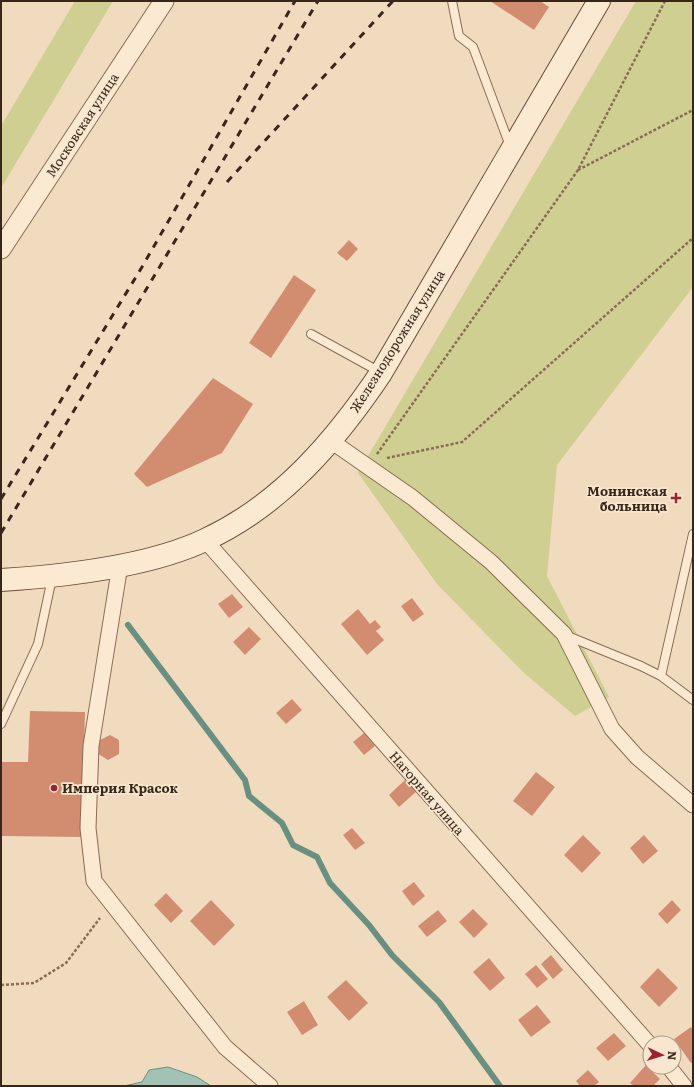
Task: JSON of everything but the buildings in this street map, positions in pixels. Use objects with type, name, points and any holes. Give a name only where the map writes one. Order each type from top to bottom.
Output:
[{"type":"main road","name":"Железнодорожная улица","points":[[1,580],[52,577],[120,565],[153,558],[205,540],[241,520],[270,499],[302,472],[331,441],[356,410],[381,372],[599,1]]},
{"type":"street","name":"Московская улица","points":[[1,249],[164,1]]},
{"type":"street","points":[[331,441],[366,460],[491,562],[564,634],[612,729],[637,757],[693,805]]},
{"type":"street","name":"Нагорная улица","points":[[205,540],[642,1036]]},
{"type":"street","points":[[120,565],[91,746],[88,828],[94,881],[225,1047],[270,1086]]},
{"type":"street","points":[[676,1075],[684,1086]]},
{"type":"lane","points":[[452,1],[459,36],[473,47],[512,149]]},
{"type":"lane","points":[[311,334],[381,372]]},
{"type":"lane","points":[[661,676],[693,534]]},
{"type":"lane","points":[[1,724],[38,644],[52,577]]},
{"type":"lane","points":[[564,634],[641,666],[661,676],[693,700]]},
{"type":"path","points":[[366,460],[578,170],[665,1]]},
{"type":"path","points":[[578,170],[693,110]]},
{"type":"path","points":[[366,460],[462,442],[693,238]]},
{"type":"path","points":[[1,985],[34,983],[66,963],[112,904]]},
{"type":"green space","points":[[75,1],[113,1],[1,188],[1,126]]},
{"type":"green space","points":[[636,1],[693,1],[693,287],[557,465],[547,576],[609,697],[575,716],[524,673],[437,584],[358,473]]},
{"type":"shaded area","points":[[168,1067],[197,1077],[211,1086],[124,1086],[142,1082],[149,1070]]},
{"type":"waterway","points":[[128,625],[245,780],[249,796],[282,823],[293,845],[317,857],[330,883],[369,925],[392,955],[439,1002],[500,1086]]},
{"type":"railway","points":[[1,499],[142,267],[295,1]]},
{"type":"railway","points":[[1,533],[318,1]]},
{"type":"railway","points":[[227,182],[393,1]]},
{"type":"place","name":"Монинская больница","points":[[676,498]]},
{"type":"place","name":"Империя Красок","points":[[54,788]]}]
